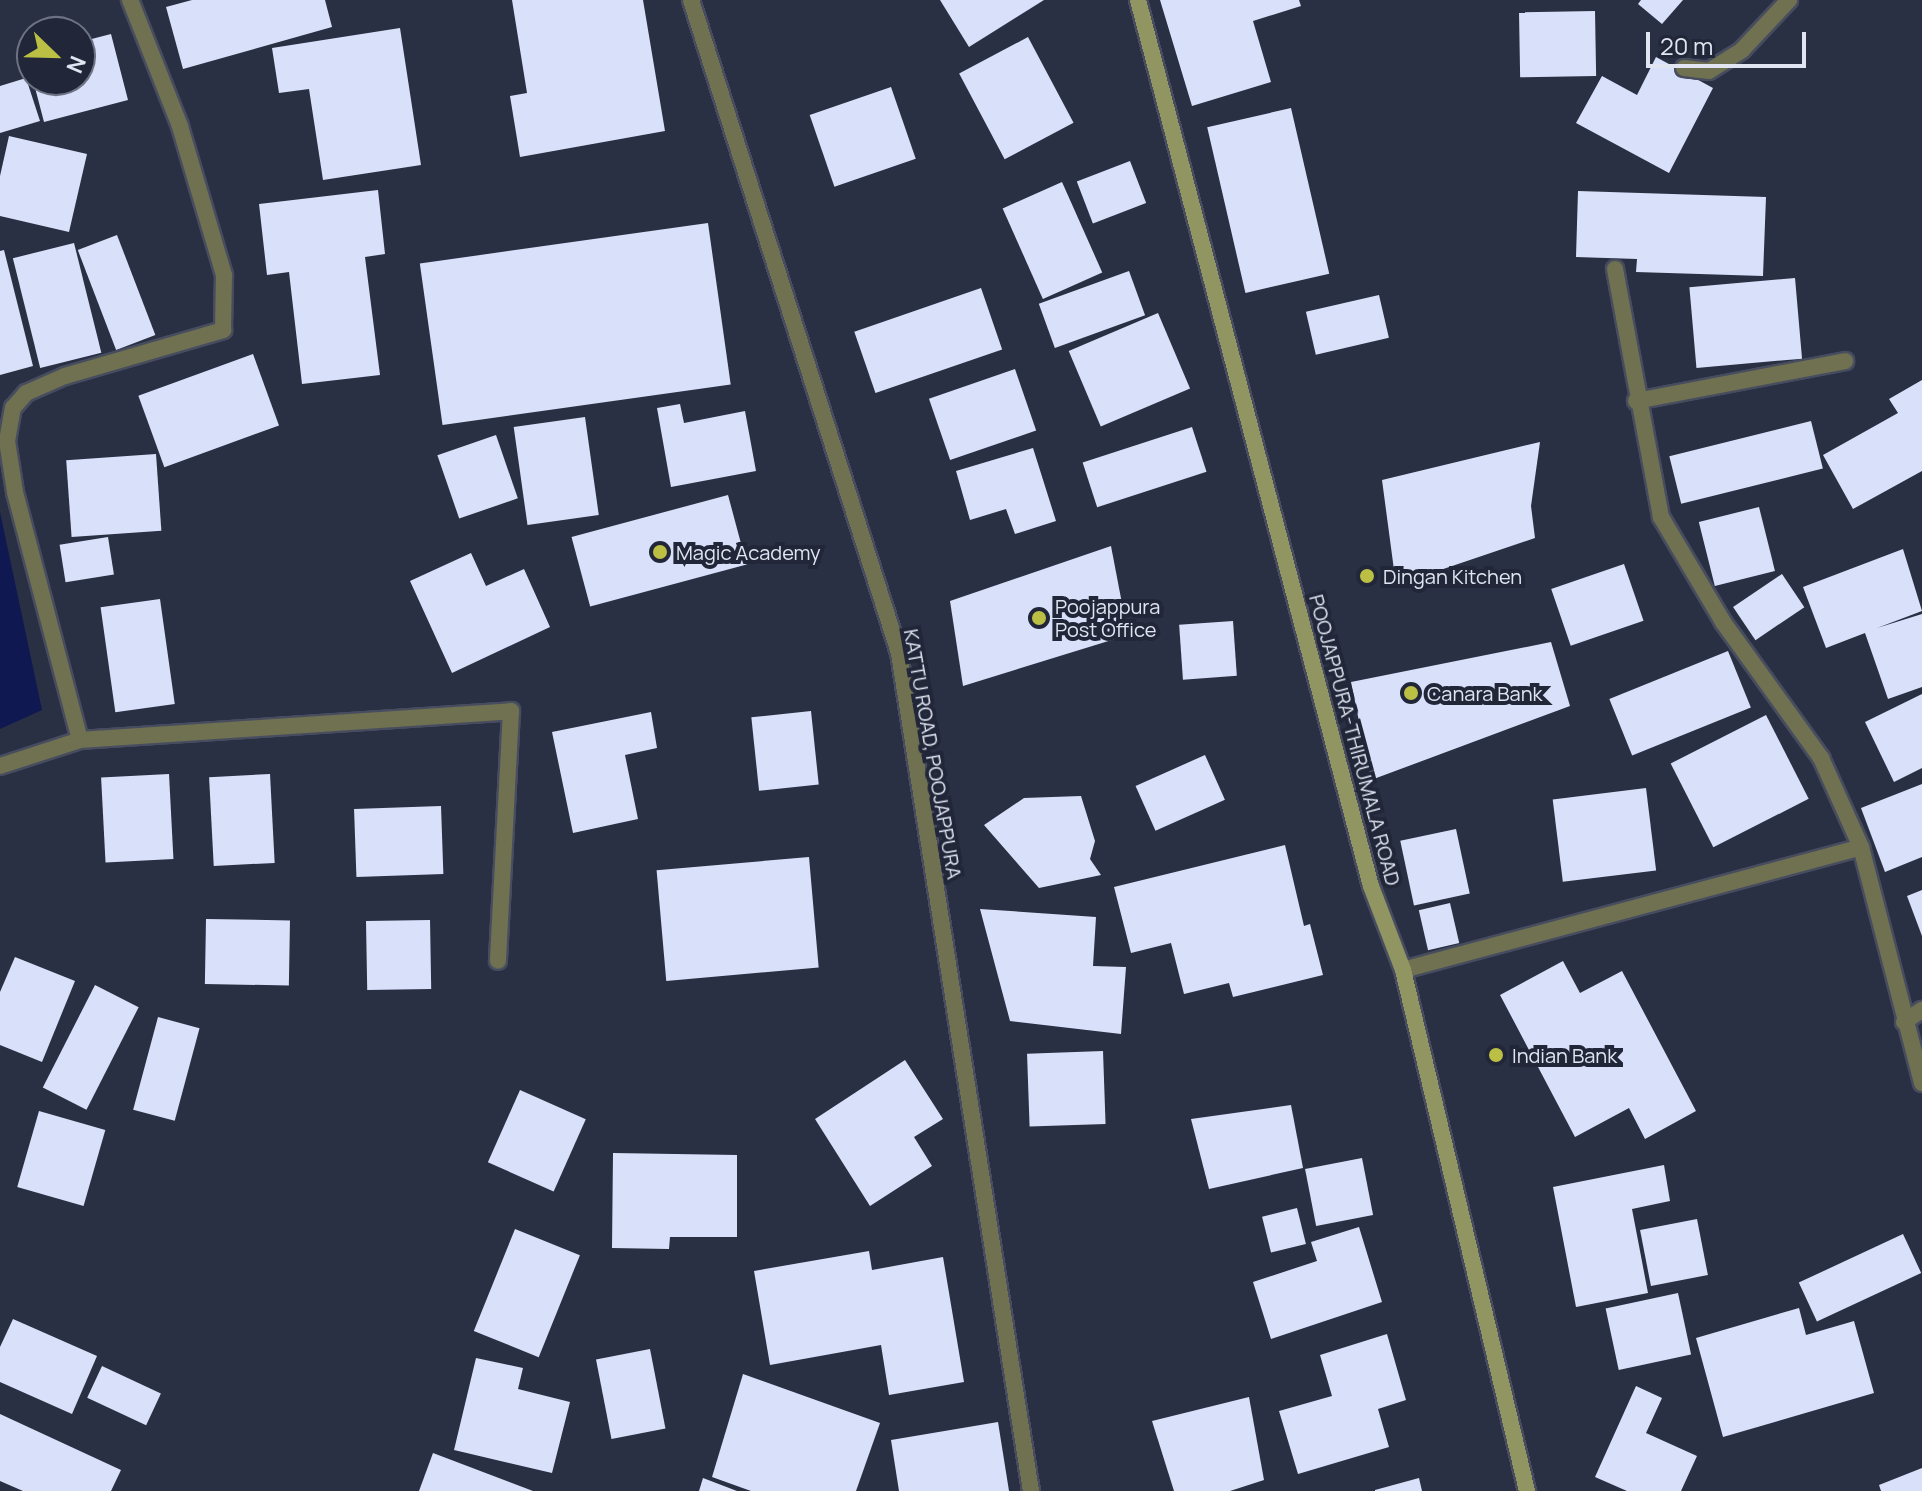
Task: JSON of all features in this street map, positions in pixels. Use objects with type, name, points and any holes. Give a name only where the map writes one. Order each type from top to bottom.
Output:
[{"type":"main road","name":"POOJAPPURA-THIRUMALA ROAD","points":[[1138,0],[1371,886],[1403,970],[1527,1491]]},
{"type":"street","points":[[80,740],[15,492],[7,441],[13,408],[26,393],[65,376],[223,330],[224,275],[180,126],[130,0]]},
{"type":"street","name":"KATTU ROAD, POOJAPPURA","points":[[691,0],[899,653],[1031,1491]]},
{"type":"street","points":[[1684,68],[1709,71],[1731,57],[1789,0]]},
{"type":"street","points":[[1615,269],[1636,401],[1661,517],[1723,622],[1821,758],[1861,847],[1922,1083]]},
{"type":"street","points":[[1636,401],[1845,361]]},
{"type":"street","points":[[0,766],[80,740],[511,711],[498,961]]},
{"type":"street","points":[[1403,970],[1861,847]]},
{"type":"street","points":[[1904,1022],[1922,1010]]},
{"type":"shaded area","points":[[0,512],[42,710],[0,729]]},
{"type":"building","points":[[192,0],[325,0],[332,27],[183,69],[166,7]]},
{"type":"building","points":[[512,0],[643,0],[665,131],[520,157],[510,96],[527,93]]},
{"type":"building","points":[[940,0],[1044,0],[969,47]]},
{"type":"building","points":[[1160,0],[1299,0],[1301,6],[1253,21],[1271,82],[1192,106]]},
{"type":"building","points":[[1641,0],[1683,0],[1662,24],[1638,4]]},
{"type":"building","points":[[1595,11],[1596,76],[1520,77],[1519,12]]},
{"type":"building","points":[[400,28],[421,165],[323,180],[309,89],[279,93],[272,48]]},
{"type":"building","points":[[111,34],[128,100],[44,122],[37,96],[96,96],[96,38]]},
{"type":"building","points":[[1028,37],[1074,123],[1005,159],[959,74]]},
{"type":"building","points":[[1656,57],[1713,88],[1669,173],[1576,123],[1602,76],[1637,95]]},
{"type":"building","points":[[16,81],[16,96],[32,96],[40,121],[0,133],[0,86]]},
{"type":"building","points":[[891,87],[916,159],[834,187],[810,115]]},
{"type":"building","points":[[1291,108],[1329,274],[1245,293],[1207,127]]},
{"type":"building","points":[[9,136],[87,154],[69,232],[0,216],[0,176]]},
{"type":"building","points":[[1130,161],[1146,203],[1093,223],[1077,181]]},
{"type":"building","points":[[1062,182],[1102,272],[1043,299],[1003,208]]},
{"type":"building","points":[[378,190],[385,254],[365,257],[380,375],[302,384],[289,272],[267,275],[259,204]]},
{"type":"building","points":[[1578,191],[1766,197],[1763,276],[1636,272],[1637,259],[1576,257]]},
{"type":"building","points":[[708,223],[731,384],[443,425],[420,263]]},
{"type":"building","points":[[117,235],[155,335],[116,350],[78,250]]},
{"type":"building","points":[[74,243],[101,353],[40,368],[13,258]]},
{"type":"building","points":[[4,250],[33,366],[0,375],[0,251]]},
{"type":"building","points":[[1129,271],[1145,315],[1055,348],[1039,304]]},
{"type":"building","points":[[1795,278],[1802,359],[1696,368],[1689,287]]},
{"type":"building","points":[[981,288],[1002,349],[875,393],[854,332]]},
{"type":"building","points":[[1379,295],[1389,338],[1316,355],[1306,312]]},
{"type":"building","points":[[1158,313],[1190,388],[1101,426],[1069,351]]},
{"type":"building","points":[[253,354],[279,425],[164,467],[138,396]]},
{"type":"building","points":[[1015,369],[1036,430],[950,460],[929,399]]},
{"type":"building","points":[[1922,380],[1922,471],[1853,509],[1823,455],[1898,413],[1889,399]]},
{"type":"building","points":[[680,404],[684,423],[745,411],[756,471],[671,487],[657,408]]},
{"type":"building","points":[[585,417],[599,515],[527,525],[514,427]]},
{"type":"building","points":[[1811,421],[1823,469],[1681,504],[1669,456]]},
{"type":"building","points":[[1192,427],[1207,472],[1097,507],[1083,463]]},
{"type":"building","points":[[496,435],[518,498],[459,519],[437,455]]},
{"type":"building","points":[[1540,442],[1531,506],[1535,538],[1396,585],[1382,480]]},
{"type":"building","points":[[1033,448],[1056,521],[1015,534],[1006,509],[970,520],[956,471]]},
{"type":"building","points":[[156,454],[161,531],[72,537],[66,460]]},
{"type":"building","name":"Magic Academy","points":[[728,495],[747,565],[590,606],[572,537]]},
{"type":"building","points":[[1759,507],[1775,571],[1715,586],[1699,522]]},
{"type":"building","points":[[108,537],[114,575],[66,582],[60,545]]},
{"type":"building","name":"Poojappura Post Office","points":[[1111,546],[1128,635],[963,686],[950,601]]},
{"type":"building","points":[[1903,549],[1922,611],[1877,628],[1922,614],[1922,687],[1888,699],[1865,633],[1826,648],[1803,587]]},
{"type":"building","points":[[471,553],[486,586],[524,569],[550,627],[452,673],[410,581]]},
{"type":"building","points":[[1624,564],[1644,621],[1571,646],[1551,589]]},
{"type":"building","points":[[1782,574],[1804,607],[1755,640],[1733,607]]},
{"type":"building","points":[[160,599],[175,704],[115,712],[101,607]]},
{"type":"building","points":[[1233,621],[1237,676],[1183,680],[1179,625]]},
{"type":"building","points":[[1551,642],[1570,706],[1371,780],[1351,682]]},
{"type":"building","points":[[1728,651],[1751,708],[1632,756],[1609,699]]},
{"type":"building","points":[[1922,694],[1922,768],[1894,782],[1865,722]]},
{"type":"building","points":[[811,711],[819,785],[759,791],[751,717]]},
{"type":"building","points":[[651,712],[657,748],[625,755],[638,819],[573,833],[552,732]]},
{"type":"building","points":[[1766,715],[1809,799],[1713,847],[1671,764]]},
{"type":"building","points":[[1205,755],[1225,800],[1156,831],[1136,786]]},
{"type":"building","points":[[169,774],[173,859],[106,862],[101,778]]},
{"type":"building","points":[[270,774],[275,863],[214,866],[209,777]]},
{"type":"building","points":[[1922,784],[1922,857],[1885,872],[1861,808]]},
{"type":"building","points":[[1646,788],[1656,870],[1563,882],[1553,799]]},
{"type":"building","points":[[1081,796],[1095,841],[1090,859],[1101,875],[1039,888],[984,825],[1024,798]]},
{"type":"building","points":[[441,806],[443,874],[356,877],[354,809]]},
{"type":"building","points":[[1456,829],[1470,894],[1414,905],[1400,841]]},
{"type":"building","points":[[1285,845],[1304,926],[1310,924],[1323,975],[1233,997],[1229,983],[1184,994],[1171,943],[1131,953],[1114,887]]},
{"type":"building","points":[[809,857],[819,968],[666,981],[657,870]]},
{"type":"building","points":[[1922,890],[1922,936],[1907,896]]},
{"type":"building","points":[[1450,903],[1459,943],[1428,950],[1419,910]]},
{"type":"building","points":[[980,909],[1096,917],[1093,966],[1126,967],[1121,1034],[1010,1021]]},
{"type":"building","points":[[206,919],[290,920],[289,985],[205,984]]},
{"type":"building","points":[[430,920],[431,989],[367,990],[366,921]]},
{"type":"building","points":[[15,957],[75,981],[42,1062],[0,1045],[0,992]]},
{"type":"building","points":[[1563,961],[1580,993],[1622,971],[1696,1111],[1645,1139],[1629,1108],[1575,1137],[1500,995]]},
{"type":"building","points":[[95,985],[139,1007],[86,1110],[43,1087]]},
{"type":"building","points":[[158,1017],[200,1028],[175,1121],[133,1110]]},
{"type":"building","points":[[1103,1051],[1106,1124],[1030,1127],[1027,1054]]},
{"type":"building","points":[[905,1060],[943,1119],[914,1137],[932,1166],[870,1206],[815,1119]]},
{"type":"building","points":[[520,1090],[586,1119],[554,1191],[488,1162]]},
{"type":"building","points":[[1291,1105],[1303,1168],[1209,1189],[1191,1119]]},
{"type":"building","points":[[39,1111],[105,1130],[84,1206],[17,1187]]},
{"type":"building","points":[[613,1153],[737,1155],[737,1237],[670,1237],[669,1249],[612,1248]]},
{"type":"building","points":[[1362,1158],[1373,1215],[1316,1226],[1305,1169]]},
{"type":"building","points":[[1664,1165],[1670,1201],[1632,1209],[1648,1293],[1576,1307],[1553,1187]]},
{"type":"building","points":[[1297,1208],[1306,1244],[1271,1253],[1262,1217]]},
{"type":"building","points":[[1697,1219],[1708,1275],[1651,1286],[1640,1230]]},
{"type":"building","points":[[1359,1227],[1382,1302],[1271,1339],[1253,1282],[1317,1261],[1311,1242]]},
{"type":"building","points":[[515,1229],[580,1255],[539,1357],[474,1331]]},
{"type":"building","points":[[1903,1234],[1921,1273],[1817,1322],[1799,1283]]},
{"type":"building","points":[[869,1251],[872,1270],[943,1257],[964,1382],[889,1395],[881,1345],[770,1365],[754,1271]]},
{"type":"building","points":[[1678,1293],[1691,1355],[1619,1370],[1606,1308]]},
{"type":"building","points":[[1799,1308],[1806,1335],[1854,1321],[1874,1393],[1723,1437],[1696,1338]]},
{"type":"building","points":[[13,1319],[97,1356],[72,1414],[0,1382],[0,1347]]},
{"type":"building","points":[[1387,1334],[1406,1400],[1378,1409],[1389,1447],[1298,1474],[1279,1411],[1332,1396],[1320,1355]]},
{"type":"building","points":[[650,1349],[665,1429],[611,1439],[596,1359]]},
{"type":"building","points":[[476,1358],[523,1368],[518,1389],[570,1402],[552,1473],[454,1450]]},
{"type":"building","points":[[102,1366],[161,1393],[146,1425],[87,1398]]},
{"type":"building","points":[[743,1374],[880,1423],[856,1491],[751,1491],[712,1477]]},
{"type":"building","points":[[1636,1386],[1662,1398],[1646,1433],[1697,1456],[1681,1491],[1627,1491],[1595,1477]]},
{"type":"building","points":[[1249,1397],[1264,1480],[1230,1491],[1174,1491],[1152,1421]]},
{"type":"building","points":[[0,1414],[121,1470],[111,1491],[23,1491],[0,1481]]},
{"type":"building","points":[[998,1422],[1009,1491],[899,1491],[891,1440]]},
{"type":"building","points":[[433,1453],[533,1491],[419,1491]]},
{"type":"building","points":[[1922,1468],[1922,1491],[1881,1491],[1879,1485]]},
{"type":"building","points":[[703,1478],[737,1491],[699,1491]]},
{"type":"building","points":[[1419,1478],[1422,1491],[1375,1491],[1375,1490]]},
{"type":"place","name":"Magic Academy","points":[[660,552]]},
{"type":"place","name":"Dingan Kitchen","points":[[1367,576]]},
{"type":"place","name":"Poojappura Post Office","points":[[1039,618]]},
{"type":"place","name":"Canara Bank","points":[[1411,693]]},
{"type":"place","name":"Indian Bank","points":[[1496,1055]]}]
